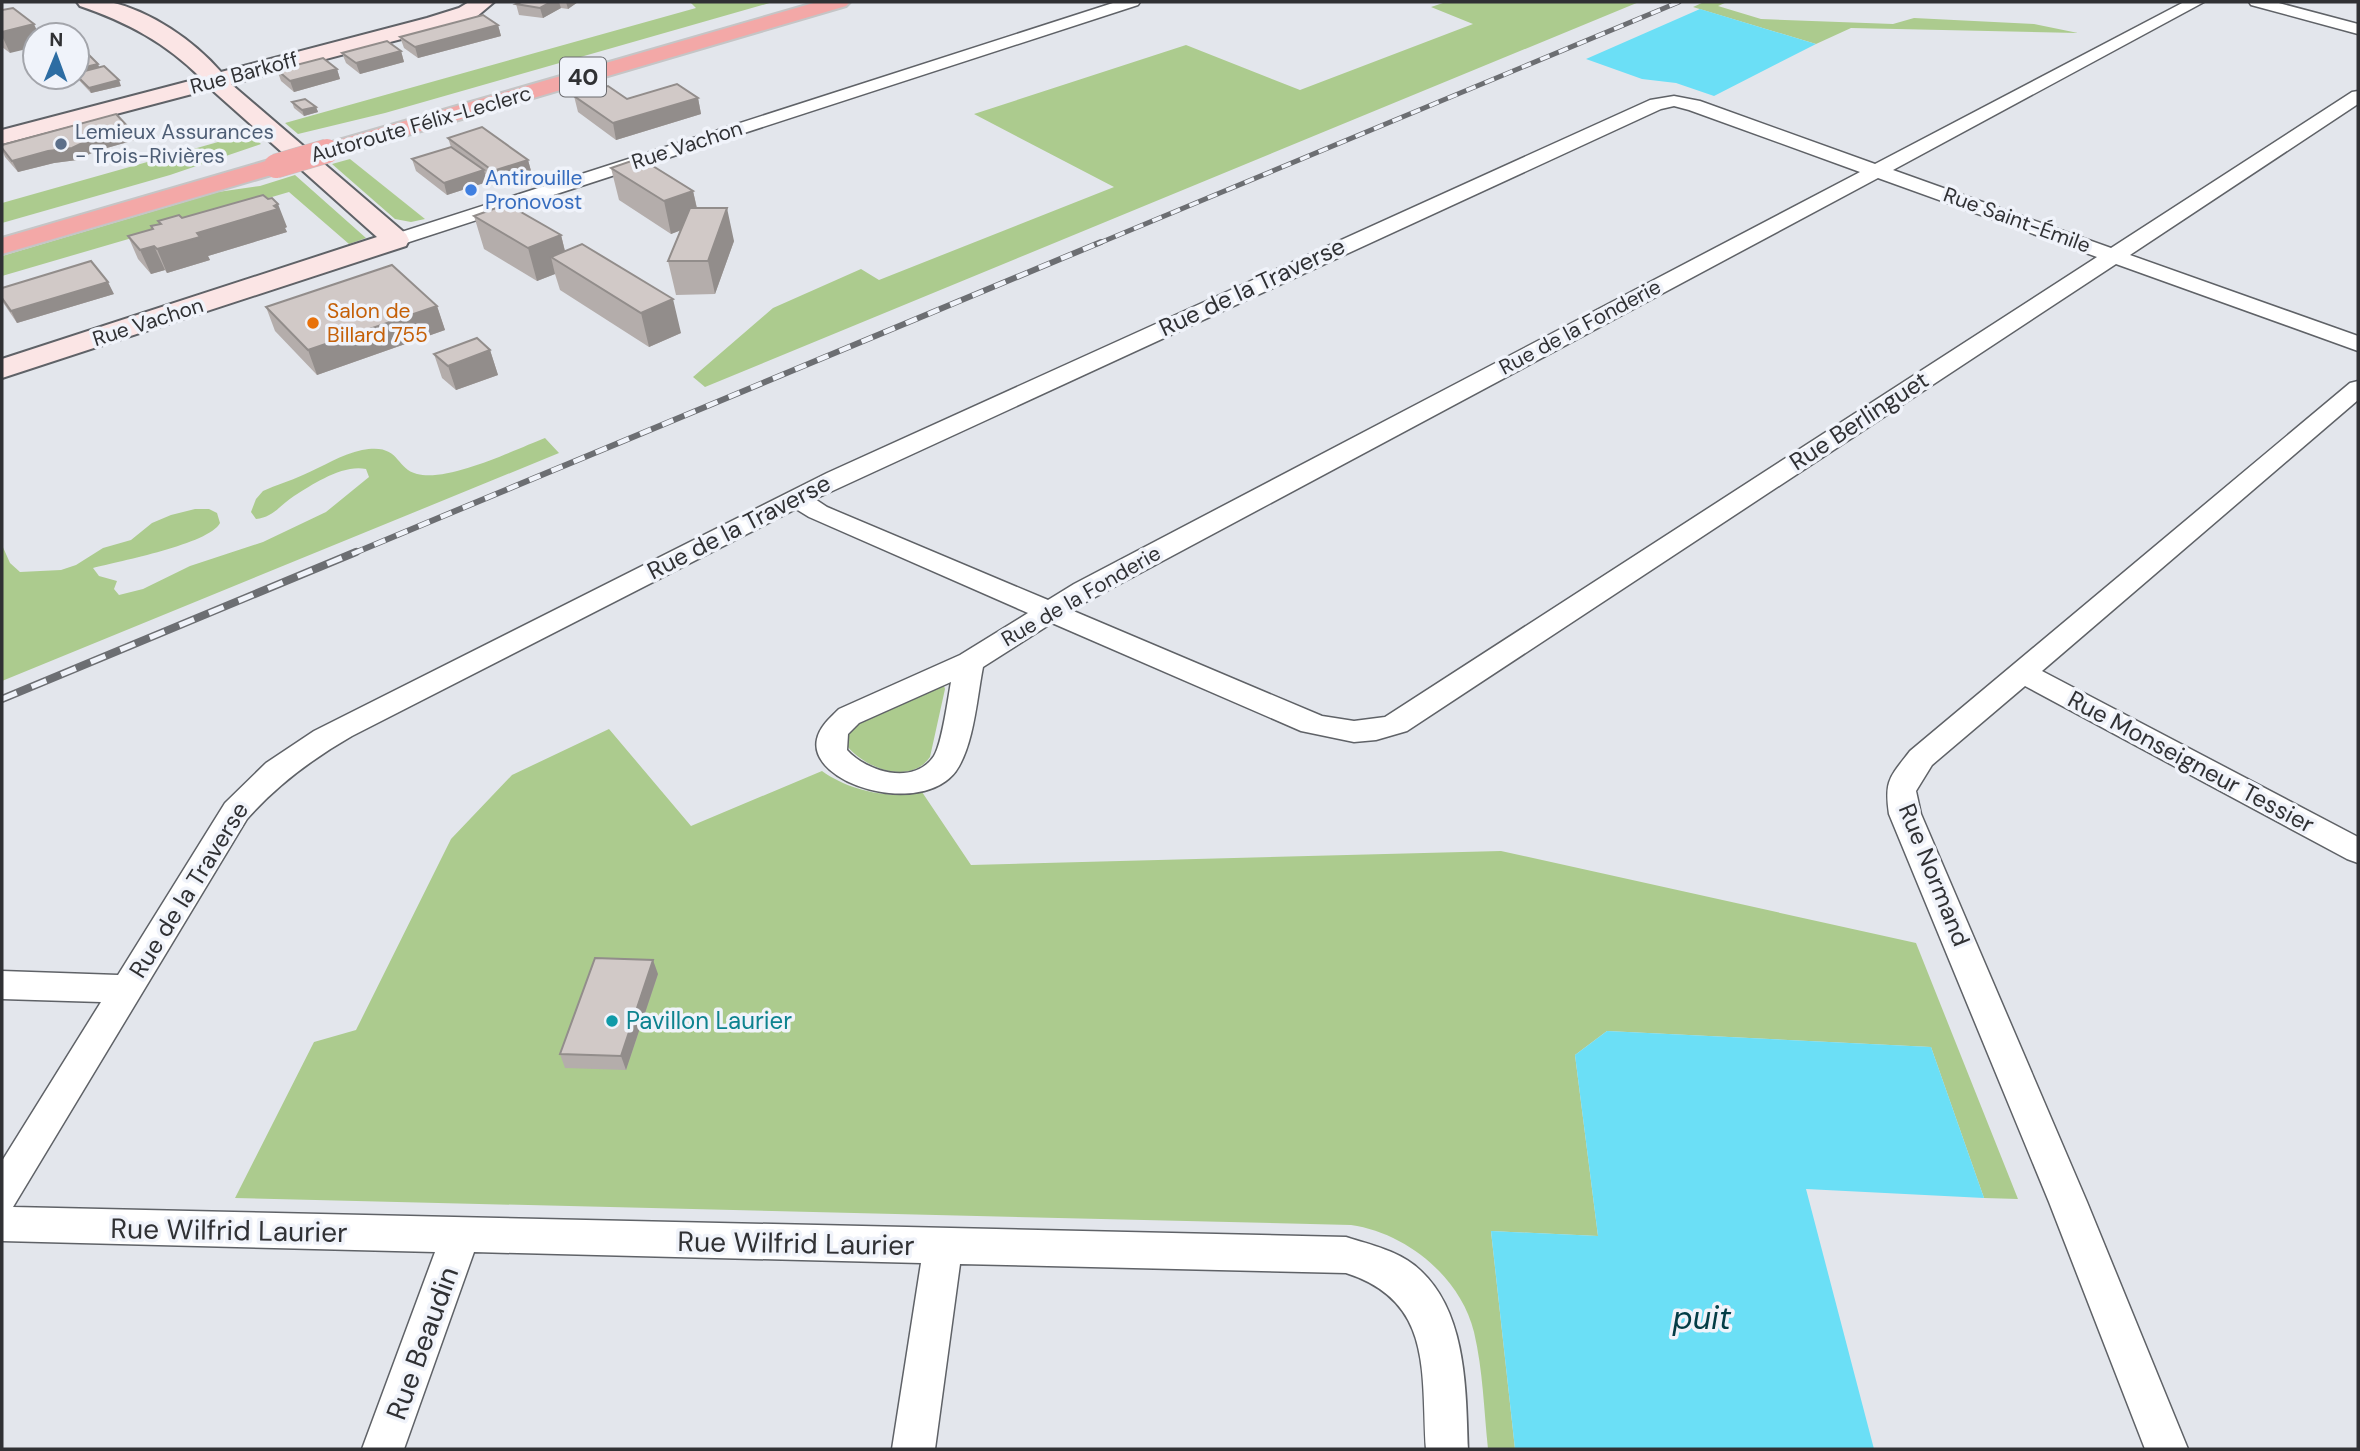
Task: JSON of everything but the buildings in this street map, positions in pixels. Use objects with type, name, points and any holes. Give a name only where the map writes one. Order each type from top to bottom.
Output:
[{"type":"highway","name":"Autoroute Félix-Leclerc","points":[[2,246],[805,2]]},
{"type":"highway","name":"Autoroute Félix-Leclerc","points":[[322,147],[839,2]]},
{"type":"highway","name":"Autoroute Félix-Leclerc","points":[[2,233],[272,162]]},
{"type":"street","points":[[87,2],[159,30],[197,59],[216,80],[396,240]]},
{"type":"street","name":"Rue Barkoff","points":[[2,137],[441,21],[467,13],[483,2]]},
{"type":"street","name":"Rue Vachon","points":[[2,369],[1132,2]]},
{"type":"street","name":"Rue de la Fonderie","points":[[970,663],[950,755],[943,766],[932,775],[911,783],[880,783],[842,764],[834,755],[830,746],[832,735],[849,716],[970,663],[1084,590],[2196,2]]},
{"type":"street","points":[[2257,2],[2288,5],[2358,29]]},
{"type":"street","name":"Rue Berlinguet","points":[[797,498],[818,512],[1312,724],[1355,732],[1379,730],[1396,724],[2358,96]]},
{"type":"street","name":"Rue Saint-Émile","points":[[1674,101],[1694,105],[1877,170],[2358,344]]},
{"type":"street","name":"Rue de la Traverse","points":[[2,1194],[236,811],[249,794],[290,761],[358,720],[861,466],[1656,104],[1674,101]]},
{"type":"street","name":"Rue Normand","points":[[2166,1449],[1972,969],[1920,853],[1902,802],[1904,780],[1921,758],[2358,388]]},
{"type":"street","name":"Rue Monseigneur Tessier","points":[[2024,673],[2358,851]]},
{"type":"street","points":[[2,985],[126,989]]},
{"type":"street","name":"Rue Wilfrid Laurier","points":[[2,1224],[1346,1255],[1380,1265],[1411,1285],[1424,1302],[1432,1319],[1441,1361],[1447,1449]]},
{"type":"street","name":"Rue Beaudin","points":[[383,1449],[460,1236]]},
{"type":"street","points":[[913,1449],[943,1247]]},
{"type":"green space","points":[[690,2],[773,2],[385,113],[298,134],[285,123],[696,8]]},
{"type":"green space","points":[[1446,2],[1639,2],[705,387],[693,377],[773,308],[861,269],[879,280],[1114,187],[974,114],[1186,45],[1300,90],[1473,24],[1431,7]]},
{"type":"green space","points":[[1704,2],[1727,2],[1718,6],[1761,19],[1893,24],[1914,18],[2034,24],[2078,33],[1851,28],[1816,44],[1693,7]]},
{"type":"green space","points":[[250,133],[261,144],[170,175],[2,223],[2,203]]},
{"type":"green space","points":[[350,159],[425,219],[411,222],[395,219],[332,164]]},
{"type":"green space","points":[[295,175],[366,238],[349,244],[289,192],[2,276],[2,256],[218,192],[260,186]]},
{"type":"green space","points":[[545,438],[559,453],[2,681],[2,545],[10,563],[20,572],[61,570],[76,565],[103,548],[131,540],[152,523],[171,515],[195,509],[209,509],[217,513],[220,523],[199,538],[162,551],[93,568],[99,576],[117,581],[114,589],[119,595],[143,589],[190,566],[263,542],[326,512],[369,477],[366,469],[348,469],[328,476],[294,496],[268,516],[256,519],[251,512],[256,499],[263,491],[347,454],[362,450],[384,450],[410,471],[430,475],[481,464]]},
{"type":"green space","points":[[937,686],[944,686],[945,689],[930,757],[922,766],[900,772],[889,771],[866,762],[848,747],[849,733],[857,724]]},
{"type":"green space","points":[[609,729],[691,826],[822,771],[832,778],[870,792],[897,795],[922,792],[971,865],[1501,851],[1916,943],[2018,1199],[1984,1198],[1931,1047],[1607,1031],[1575,1055],[1598,1236],[1491,1231],[1515,1449],[1488,1449],[1477,1346],[1467,1312],[1457,1293],[1428,1260],[1410,1248],[1391,1237],[1351,1225],[235,1198],[314,1042],[356,1030],[451,839],[512,775]]},
{"type":"water","points":[[1700,9],[1816,44],[1714,96],[1676,83],[1642,79],[1586,59]]},
{"type":"water","name":"puit","points":[[1607,1031],[1931,1047],[1984,1198],[1806,1189],[1874,1449],[1515,1449],[1491,1231],[1598,1236],[1575,1055]]},
{"type":"railway","points":[[1097,244],[1679,2]]},
{"type":"railway","points":[[352,554],[1101,242]]},
{"type":"railway","points":[[2,699],[356,552]]},
{"type":"place","name":"Lemieux Assurances - Trois-Rivières","points":[[61,144]]},
{"type":"place","name":"Antirouille Pronovost","points":[[471,190]]},
{"type":"place","name":"Salon de Billard 755","points":[[313,323]]},
{"type":"place","name":"Pavillon Laurier","points":[[612,1021]]}]
